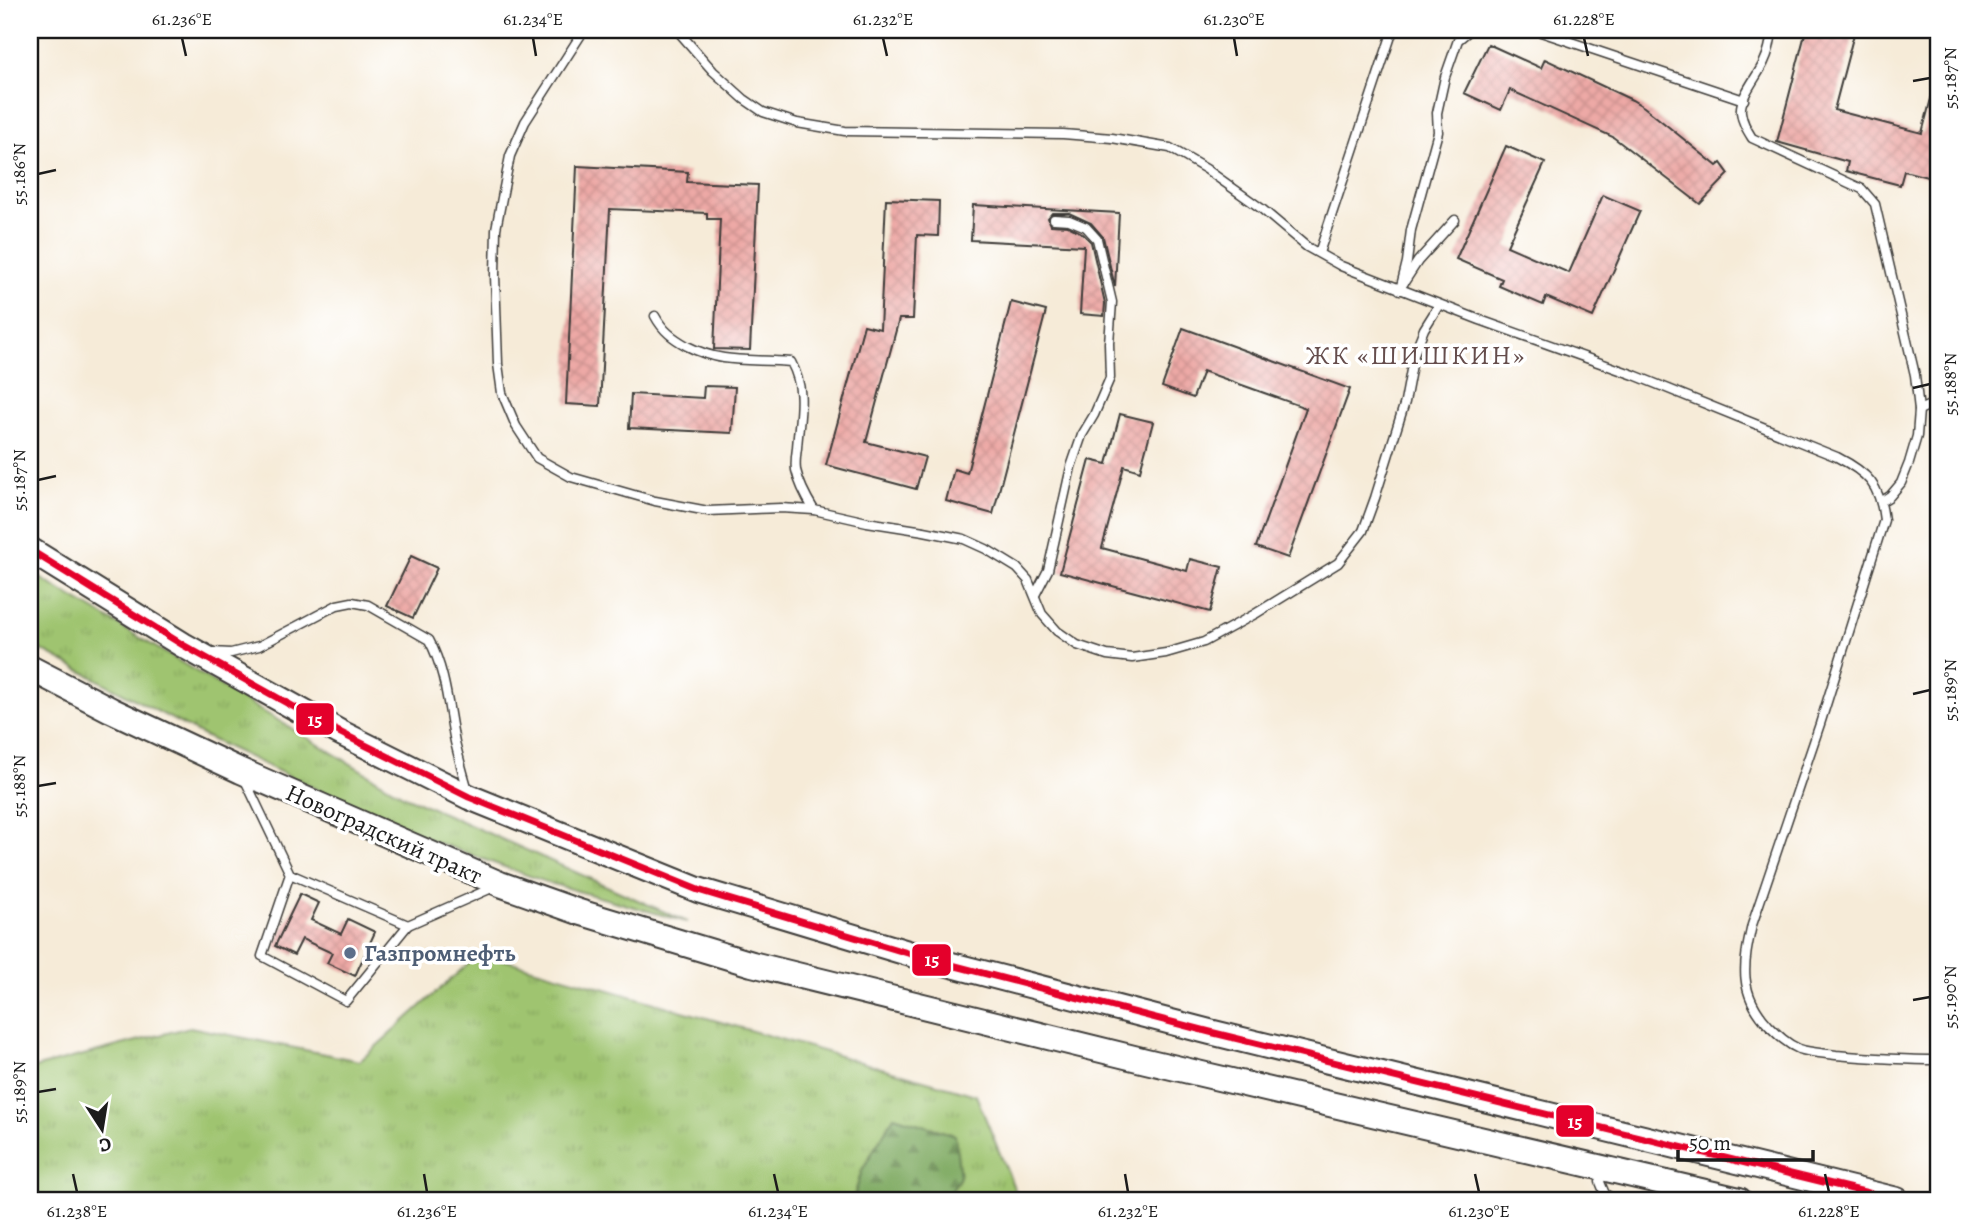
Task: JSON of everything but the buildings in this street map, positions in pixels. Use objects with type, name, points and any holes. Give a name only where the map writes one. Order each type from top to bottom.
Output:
[{"type":"main road","points":[[30,550],[183,645],[340,732],[469,797],[698,890],[921,957],[1210,1032],[1897,1200]]},
{"type":"main road","name":"Новоградский тракт","points":[[30,668],[111,710],[241,771],[499,884],[579,912],[751,964],[1146,1061],[1740,1200]]},
{"type":"main road","points":[[1604,1168],[1606,1158],[1619,1142],[1641,1137]]},
{"type":"lane","points":[[584,30],[525,122],[510,156],[496,229],[498,364],[502,393],[516,426],[537,458],[570,477],[655,501],[708,511],[780,508],[814,510],[964,540],[1003,558],[1017,568],[1028,580],[1042,614],[1057,631],[1077,645],[1107,655],[1132,657],[1166,653],[1204,642],[1338,563],[1363,531],[1405,402],[1414,354],[1424,329],[1439,304]]},
{"type":"lane","points":[[677,30],[713,71],[744,99],[764,111],[797,123],[845,131],[1063,134],[1112,138],[1170,148],[1206,169],[1262,209],[1307,247],[1341,266],[1634,375],[1857,467],[1874,484],[1882,501],[1884,520],[1820,724],[1752,925],[1745,958],[1745,976],[1753,1005],[1766,1023],[1781,1039],[1800,1049],[1879,1059],[1939,1060]]},
{"type":"lane","points":[[1319,253],[1393,30]]},
{"type":"lane","points":[[1400,289],[1411,230],[1438,132],[1437,113],[1445,77],[1458,40],[1471,30]]},
{"type":"lane","points":[[1535,30],[1744,100]]},
{"type":"lane","points":[[1772,30],[1764,62],[1740,109],[1745,126],[1752,138],[1862,189],[1875,204],[1911,354],[1919,410],[1917,436],[1901,483],[1882,501]]},
{"type":"lane","points":[[1035,595],[1048,570],[1071,467],[1082,435],[1110,378],[1112,302],[1097,239],[1086,227],[1069,220],[1054,219]]},
{"type":"lane","points":[[1400,289],[1418,261],[1455,220]]},
{"type":"lane","points":[[656,316],[662,329],[681,342],[716,358],[791,362],[802,390],[795,467],[803,492],[814,510]]},
{"type":"lane","points":[[1919,410],[1939,401]]},
{"type":"lane","points":[[183,645],[209,652],[242,651],[259,646],[337,606],[352,602],[368,606],[429,640],[445,683],[455,742],[469,797]]},
{"type":"lane","points":[[241,771],[290,874],[408,925]]},
{"type":"lane","points":[[290,874],[262,956],[346,1001],[408,925],[499,884]]},
{"type":"lane","points":[[1604,1168],[1601,1182],[1605,1194],[1615,1200]]},
{"type":"green space","points":[[30,572],[403,795],[687,922],[546,882],[403,830],[204,736],[30,644]]},
{"type":"green space","points":[[480,953],[976,1095],[1019,1200],[30,1200],[30,1069],[190,1027],[360,1061]]},
{"type":"green space","points":[[894,1116],[955,1135],[960,1177],[945,1200],[853,1200],[862,1170]]},
{"type":"transit line","name":"15","points":[[30,550],[183,645],[339,732],[469,797],[698,890],[921,957],[1210,1032],[1897,1200]]},
{"type":"place","name":"Газпромнефть","points":[[350,953]]},
{"type":"district","name":"ЖК «ШИШКИН»","points":[[1416,355]]}]
